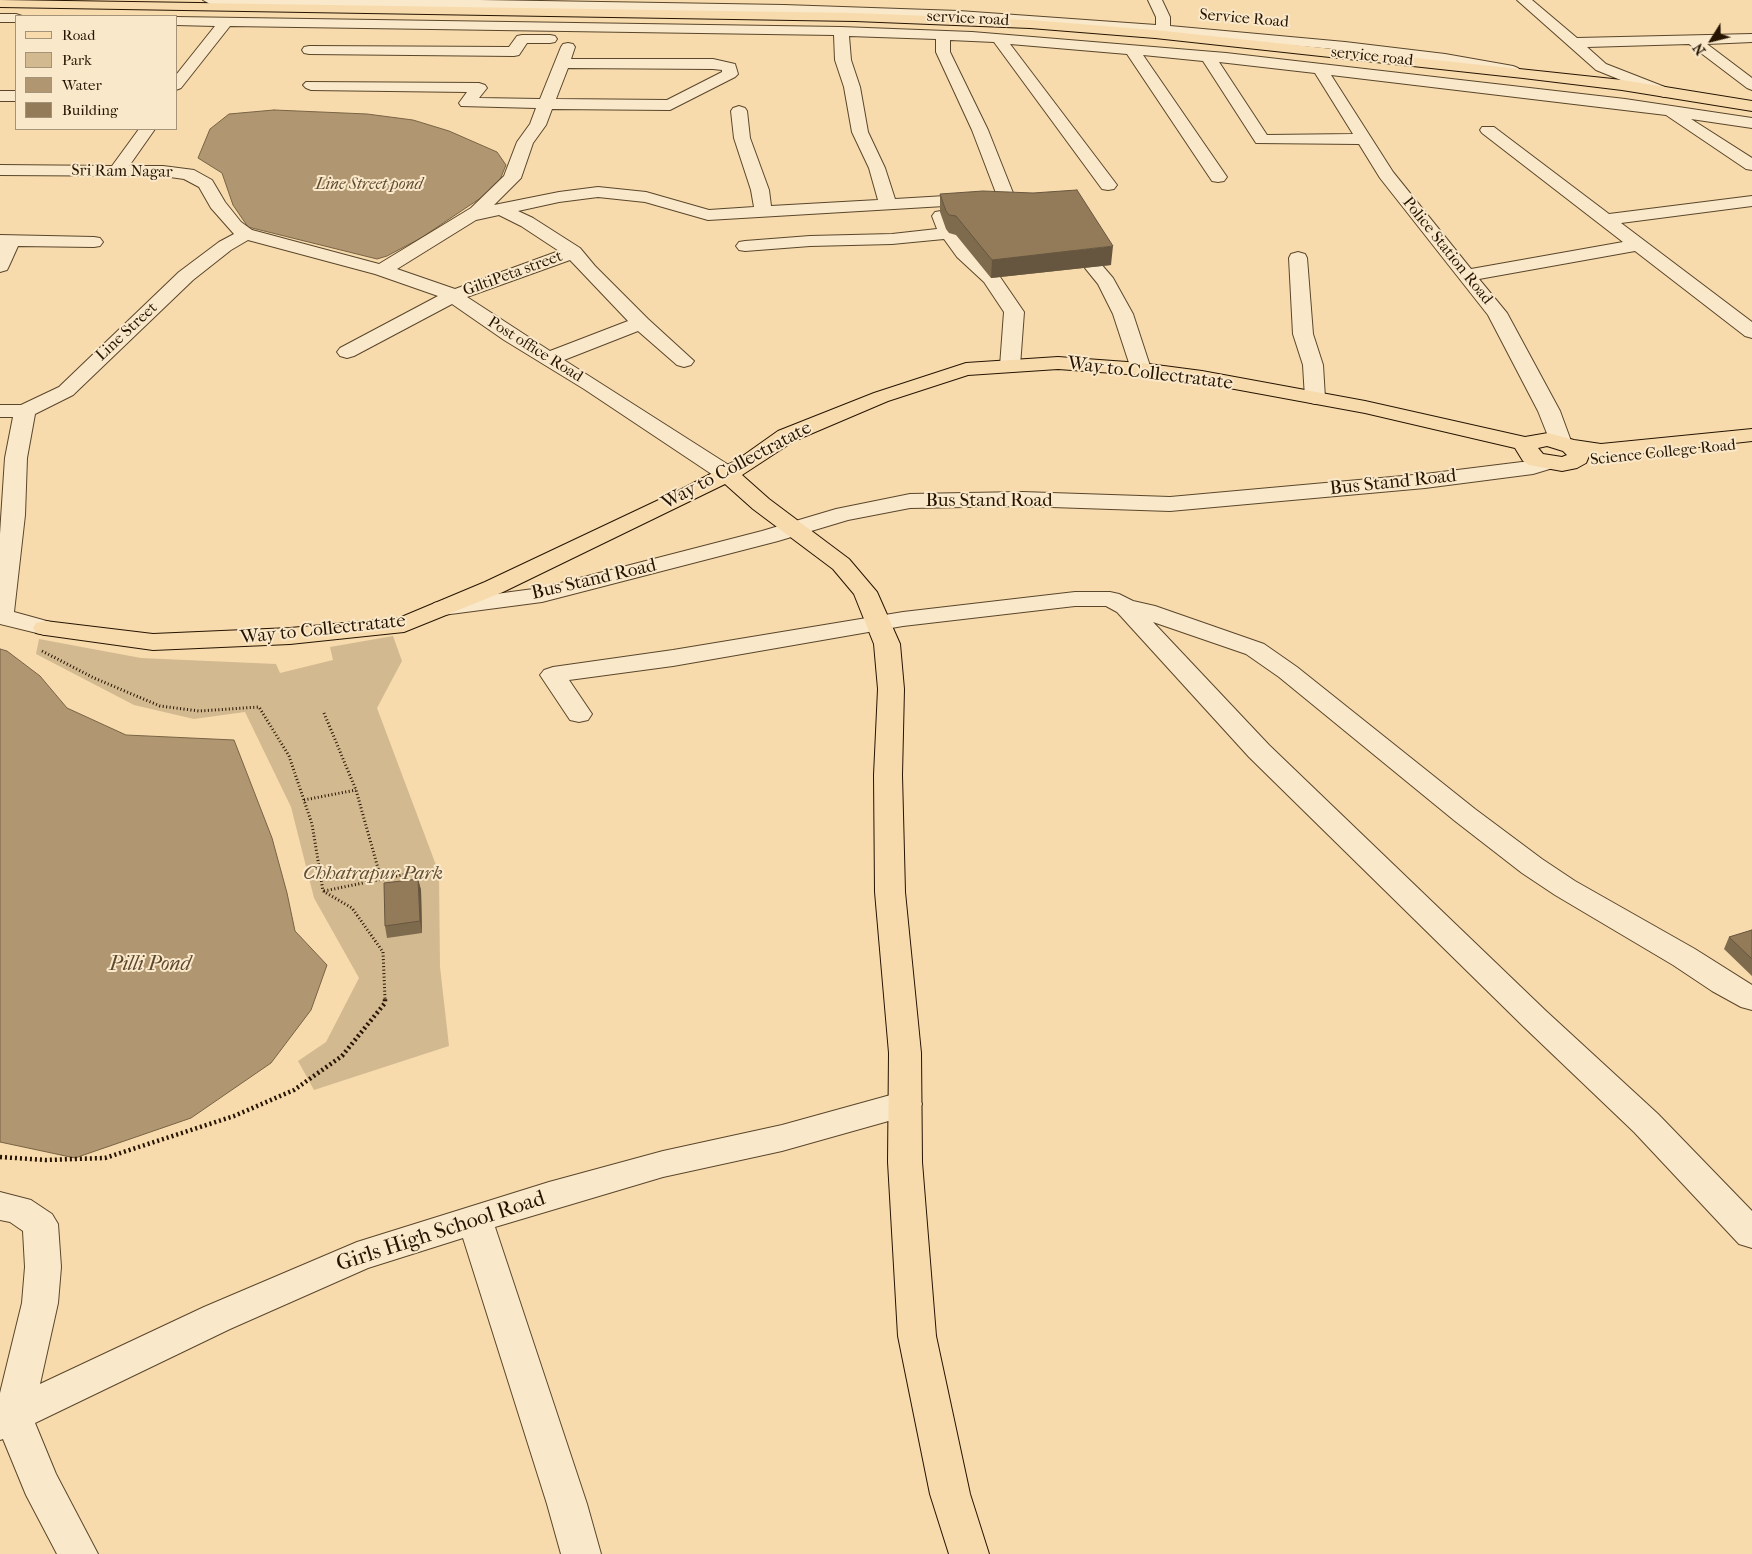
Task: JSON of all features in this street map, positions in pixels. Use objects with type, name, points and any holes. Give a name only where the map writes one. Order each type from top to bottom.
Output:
[{"type":"main road","points":[[0,3],[855,17],[1030,24],[1155,34],[1523,73],[1752,106]]},
{"type":"main road","points":[[0,13],[126,15]]},
{"type":"main road","points":[[178,16],[820,26],[1006,34],[1156,44],[1461,77],[1612,94],[1752,115]]},
{"type":"main road","name":"Way to Collectratate","points":[[40,638],[153,642],[290,636],[404,625],[589,542],[727,474],[745,465],[786,436],[880,397],[966,369],[1058,363],[1141,369],[1202,377],[1365,407],[1528,444],[1540,440],[1568,449]]},
{"type":"main road","name":"Science College Road","points":[[1568,449],[1601,451],[1752,435]]},
{"type":"main road","points":[[1528,444],[1526,448],[1531,456],[1545,463],[1562,464],[1568,449]]},
{"type":"main road","name":"Science College Road","points":[[1568,449],[1628,460],[1752,444]]},
{"type":"main road","name":"Post office Road","points":[[727,474],[793,529],[841,564],[865,592],[887,644],[891,689],[888,775],[890,892],[905,1053],[905,1162],[917,1336],[950,1494],[970,1554]]},
{"type":"street","name":"Service Road","points":[[210,0],[862,6],[959,15],[1058,14],[1163,30],[1346,46],[1445,59],[1523,73]]},
{"type":"street","points":[[959,15],[964,0]]},
{"type":"street","points":[[1155,0],[1163,17],[1163,30]]},
{"type":"street","points":[[1524,0],[1601,67],[1664,92]]},
{"type":"street","points":[[0,18],[15,18]]},
{"type":"street","name":"service road","points":[[178,21],[573,34],[841,31],[999,38],[1208,56],[1666,110],[1752,123]]},
{"type":"street","points":[[178,82],[226,22]]},
{"type":"street","points":[[841,31],[843,60],[852,87],[860,132],[877,168],[888,204]]},
{"type":"street","points":[[310,50],[514,52],[522,39],[573,34],[544,104],[538,125],[525,142],[512,178],[477,212],[382,270]]},
{"type":"street","points":[[467,218],[560,197],[598,192],[646,197],[708,215],[1006,198],[980,130],[943,52],[943,35]]},
{"type":"street","points":[[999,38],[1108,185]]},
{"type":"street","points":[[1573,43],[1752,38]]},
{"type":"street","points":[[1692,40],[1752,85]]},
{"type":"street","points":[[1131,49],[1218,178]]},
{"type":"street","points":[[1208,56],[1262,140],[1364,139]]},
{"type":"street","points":[[310,85],[479,88],[467,103],[670,105],[730,74],[730,67],[713,64],[562,63]]},
{"type":"street","points":[[1562,78],[1601,67]]},
{"type":"street","name":"Police Station Road","points":[[1320,69],[1386,174],[1497,313],[1550,411],[1568,449]]},
{"type":"street","points":[[0,96],[15,96]]},
{"type":"street","points":[[1666,110],[1752,164]]},
{"type":"street","points":[[739,111],[742,138],[760,190],[763,212]]},
{"type":"street","points":[[117,171],[146,130]]},
{"type":"street","points":[[1488,130],[1752,332]]},
{"type":"street","name":"Sri Ram Nagar","points":[[0,170],[188,174],[206,184],[217,204],[235,226],[246,234]]},
{"type":"street","points":[[935,201],[948,233],[964,253],[991,278],[1014,312],[1010,366]]},
{"type":"street","points":[[1606,220],[1752,201]]},
{"type":"street","name":"GiltiPeta street","points":[[499,210],[527,222],[574,252],[588,270],[641,323],[684,361]]},
{"type":"street","points":[[745,246],[892,239],[948,233]]},
{"type":"street","name":"Post office Road","points":[[246,234],[382,270],[453,296],[511,336],[663,431],[727,474]]},
{"type":"street","name":"Line Street","points":[[0,411],[25,411],[66,391],[186,276],[225,246],[246,234]]},
{"type":"street","points":[[0,266],[6,240],[94,242]]},
{"type":"street","points":[[1468,275],[1638,245]]},
{"type":"street","name":"GiltiPeta street","points":[[347,352],[453,296],[574,252]]},
{"type":"street","points":[[1298,258],[1303,334],[1313,364],[1315,398]]},
{"type":"street","points":[[1094,268],[1106,282],[1123,314],[1141,369]]},
{"type":"street","points":[[548,359],[641,323]]},
{"type":"street","points":[[25,411],[16,458],[14,515],[0,616],[40,638]]},
{"type":"street","name":"Bus Stand Road","points":[[444,608],[542,595],[770,536],[844,514],[910,501],[1022,499],[1170,504],[1425,481],[1532,467],[1545,463]]},
{"type":"street","points":[[579,714],[553,675],[673,658],[903,619],[1075,600],[1110,599],[1126,607],[1146,611],[1255,649],[1288,672],[1457,809],[1532,866],[1565,888],[1752,999]]},
{"type":"street","points":[[1126,607],[1259,751],[1535,1020],[1646,1123],[1752,1234]]},
{"type":"street","name":"Girls High School Road","points":[[6,1419],[217,1318],[356,1257],[549,1196],[663,1164],[782,1138],[905,1104]]},
{"type":"street","points":[[0,1206],[18,1210],[40,1224],[42,1259],[40,1303],[26,1367],[6,1419],[78,1554]]},
{"type":"street","points":[[476,1219],[487,1261],[568,1504],[581,1554]]},
{"type":"path","points":[[40,638],[94,678],[160,706],[199,711],[259,707],[289,756],[312,824],[323,891]]},
{"type":"path","points":[[324,713],[356,790],[381,879]]},
{"type":"path","points":[[304,800],[356,790]]},
{"type":"path","points":[[323,891],[422,871]]},
{"type":"path","points":[[0,1157],[46,1160],[105,1158],[234,1116],[294,1090],[342,1056],[384,1003],[383,952],[352,908],[323,891]]},
{"type":"green space","name":"Chhatrapur Park","points":[[393,636],[402,661],[377,708],[439,873],[440,967],[449,1046],[314,1090],[298,1061],[326,1042],[359,978],[314,898],[291,807],[245,712],[194,719],[134,705],[36,654],[39,639],[141,658],[276,664],[280,673],[333,660],[330,647]]},
{"type":"water","name":"Line Street pond","points":[[274,110],[367,114],[413,120],[449,131],[497,152],[506,165],[497,187],[421,238],[387,256],[377,259],[248,227],[233,205],[222,173],[198,158],[210,129],[229,114]]},
{"type":"water","name":"Pilli Pond","points":[[0,649],[7,651],[40,676],[67,708],[126,735],[234,740],[272,838],[295,931],[327,965],[311,1010],[271,1063],[191,1118],[75,1158],[0,1142]]},
{"type":"building","points":[[1077,190],[1113,246],[992,260],[956,216],[949,215],[940,194],[983,191],[1033,193]]},
{"type":"building","points":[[418,879],[420,921],[385,926],[384,883]]},
{"type":"building","points":[[1752,930],[1752,959],[1729,937]]}]
